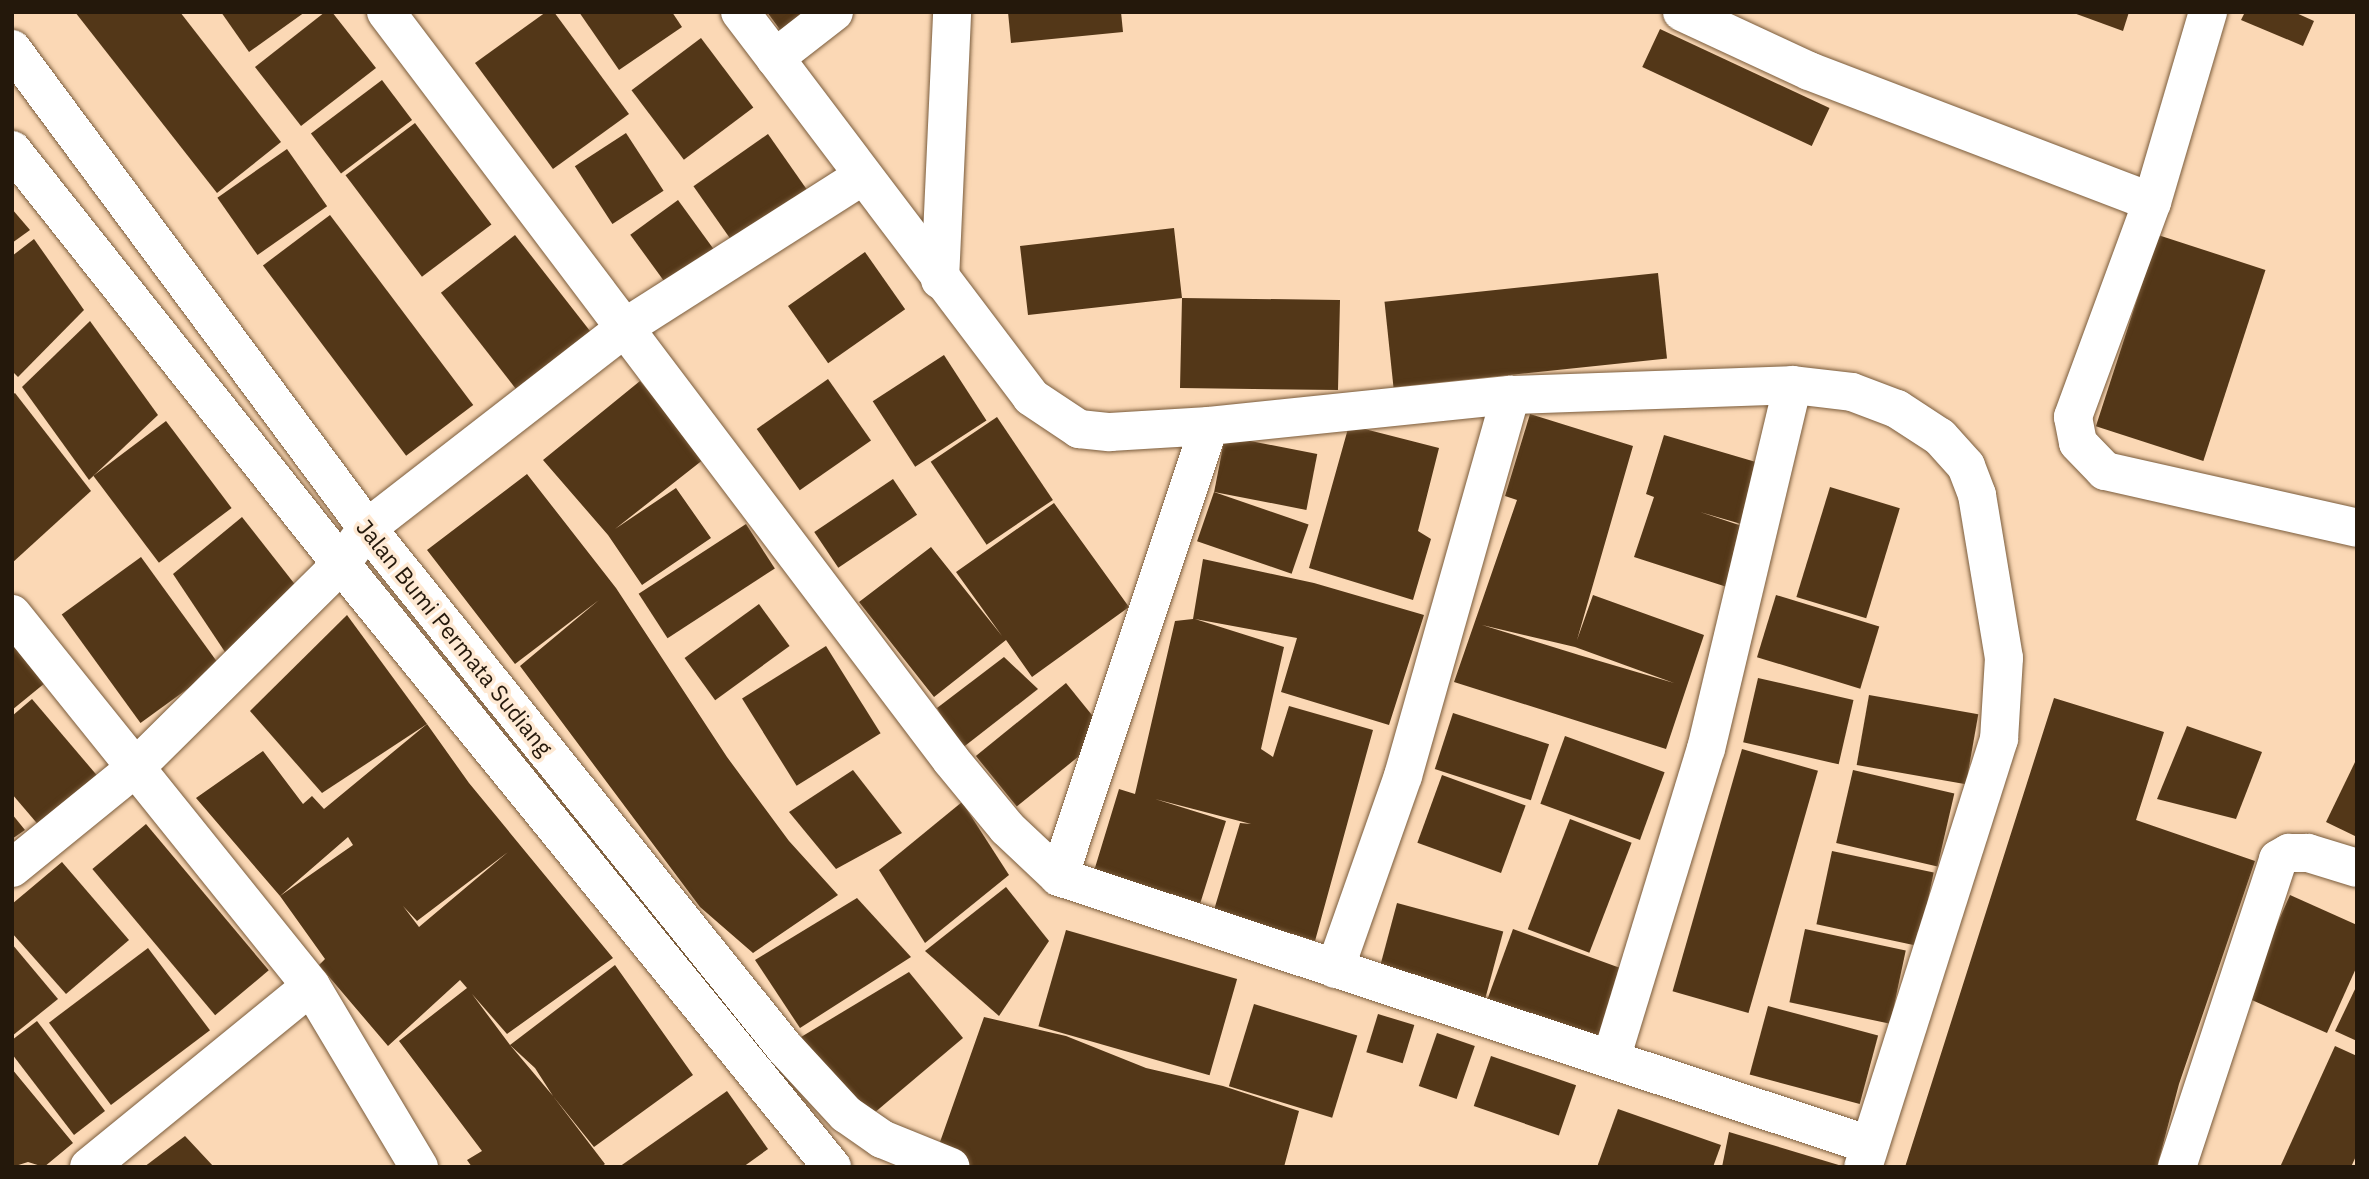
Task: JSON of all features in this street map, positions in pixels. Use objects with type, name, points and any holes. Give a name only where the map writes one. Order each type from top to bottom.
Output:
[{"type":"street","points":[[386,12],[628,326],[951,760],[1007,828],[1059,877],[1611,1059],[1867,1156],[1999,739],[2004,658],[1977,495],[1966,466],[1940,437],[1896,409],[1852,392],[1793,385],[1511,395],[1209,426],[1110,432],[1069,424],[1031,397],[861,177],[740,12]]},
{"type":"street","points":[[775,58],[834,12]]},
{"type":"street","points":[[940,280],[952,12]]},
{"type":"street","points":[[1682,12],[1809,71],[2152,202]]},
{"type":"street","points":[[2208,12],[2152,202],[2073,417],[2078,443],[2105,471],[2357,528]]},
{"type":"street","name":"Jalan Bumi Permata Sudiang","points":[[12,50],[367,528],[785,1048],[846,1114],[883,1139],[935,1164]]},
{"type":"street","name":"Jalan Bumi Permata Sudiang","points":[[12,150],[341,564],[832,1167]]},
{"type":"street","points":[[12,868],[135,768],[341,564],[367,528],[628,326],[861,177]]},
{"type":"street","points":[[1611,1059],[1706,749],[1793,385]]},
{"type":"street","points":[[1335,969],[1403,776],[1511,395]]},
{"type":"street","points":[[1059,877],[1209,426]]},
{"type":"street","points":[[12,614],[311,986],[419,1167]]},
{"type":"street","points":[[2178,1167],[2278,859],[2289,853],[2308,853],[2357,868]]},
{"type":"street","points":[[89,1167],[311,986]]},
{"type":"building","points":[[75,12],[180,12],[281,142],[217,193]]},
{"type":"building","points":[[221,12],[305,12],[249,52]]},
{"type":"building","points":[[325,12],[332,12],[376,68],[301,126],[255,67]]},
{"type":"building","points":[[546,12],[554,12],[629,114],[553,169],[475,63]]},
{"type":"building","points":[[579,12],[672,12],[682,27],[619,70]]},
{"type":"building","points":[[767,12],[828,12],[789,42]]},
{"type":"building","points":[[1008,12],[1121,12],[1123,32],[1011,43]]},
{"type":"building","points":[[2071,12],[2129,12],[2123,31]]},
{"type":"building","points":[[2245,12],[2294,12],[2314,21],[2303,46],[2241,20]]},
{"type":"building","points":[[1660,29],[1829,108],[1812,146],[1642,67]]},
{"type":"building","points":[[701,38],[753,107],[684,160],[632,90]]},
{"type":"building","points":[[382,80],[412,120],[341,173],[311,134]]},
{"type":"building","points":[[415,123],[491,224],[422,277],[346,175]]},
{"type":"building","points":[[626,133],[664,191],[612,224],[575,166]]},
{"type":"building","points":[[768,134],[813,198],[738,250],[693,186]]},
{"type":"building","points":[[287,149],[327,206],[258,255],[217,198]]},
{"type":"building","points":[[678,200],[714,250],[667,285],[630,235]]},
{"type":"building","points":[[12,209],[30,230],[12,243]]},
{"type":"building","points":[[330,215],[473,405],[406,456],[263,266]]},
{"type":"building","points":[[1174,228],[1182,298],[1028,315],[1020,246]]},
{"type":"building","points":[[515,235],[596,339],[522,397],[441,293]]},
{"type":"building","points":[[2158,235],[2265,270],[2203,461],[2096,426]]},
{"type":"building","points":[[34,239],[84,310],[18,377],[12,371],[12,256]]},
{"type":"building","points":[[865,252],[905,309],[828,363],[788,306]]},
{"type":"building","points":[[1658,273],[1667,359],[1393,387],[1385,302]]},
{"type":"building","points":[[1182,298],[1340,300],[1338,390],[1180,388]]},
{"type":"building","points":[[90,321],[158,415],[89,480],[22,387]]},
{"type":"building","points":[[944,355],[986,420],[915,467],[873,401]]},
{"type":"building","points":[[828,379],[871,440],[800,490],[757,429]]},
{"type":"building","points":[[640,381],[704,459],[615,529],[676,488],[711,538],[642,585],[608,535],[543,460]]},
{"type":"building","points":[[15,393],[91,491],[12,563],[12,395]]},
{"type":"building","points":[[1530,414],[1633,446],[1577,640],[1593,595],[1704,635],[1666,749],[1454,682],[1517,500],[1505,496]],"holes":[[[1482,625],[1575,647],[1674,683]]]},
{"type":"building","points":[[997,417],[1053,500],[987,545],[931,462]]},
{"type":"building","points":[[166,421],[232,508],[159,563],[93,476]]},
{"type":"building","points":[[1349,425],[1439,448],[1418,531],[1431,539],[1413,600],[1309,568]]},
{"type":"building","points":[[1664,435],[1766,465],[1748,526],[1700,512],[1751,529],[1730,588],[1634,557],[1654,497],[1646,494]]},
{"type":"building","points":[[1225,436],[1317,454],[1306,510],[1214,492]]},
{"type":"building","points":[[527,474],[616,588],[727,757],[789,841],[838,895],[753,953],[700,907],[520,666],[599,600],[515,664],[427,550]]},
{"type":"building","points":[[893,479],[917,515],[838,568],[814,532]]},
{"type":"building","points":[[1830,487],[1900,508],[1866,618],[1796,597]]},
{"type":"building","points":[[1214,492],[1309,525],[1292,574],[1197,541]]},
{"type":"building","points":[[1054,503],[1129,607],[1032,677],[1006,640],[934,697],[859,602],[931,547],[1002,636],[956,572]]},
{"type":"building","points":[[242,517],[297,587],[229,658],[173,574]]},
{"type":"building","points":[[746,524],[775,568],[668,638],[639,594]]},
{"type":"building","points":[[141,557],[220,665],[140,723],[62,615]]},
{"type":"building","points":[[1203,559],[1314,583],[1424,615],[1389,725],[1281,692],[1297,638],[1195,619],[1284,647],[1261,749],[1273,757],[1289,706],[1373,730],[1315,941],[1214,910],[1240,823],[1251,824],[1155,799],[1226,821],[1200,904],[1094,871],[1119,789],[1135,794],[1175,621],[1193,619]]},
{"type":"building","points":[[1776,595],[1879,627],[1860,689],[1757,657]]},
{"type":"building","points":[[759,604],[790,646],[715,700],[685,658]]},
{"type":"building","points":[[347,615],[427,724],[322,793],[250,711]]},
{"type":"building","points":[[12,642],[45,683],[12,710]]},
{"type":"building","points":[[826,646],[881,733],[797,786],[742,698]]},
{"type":"building","points":[[1004,657],[1038,689],[961,749],[937,708]]},
{"type":"building","points":[[1758,678],[1853,700],[1839,764],[1743,742]]},
{"type":"building","points":[[1066,683],[1107,734],[1017,807],[976,756]]},
{"type":"building","points":[[1869,695],[1978,714],[1966,784],[1857,765]]},
{"type":"building","points":[[2054,698],[2164,732],[2136,820],[2255,861],[2179,1084],[2157,1167],[1905,1167]]},
{"type":"building","points":[[32,699],[106,786],[47,835],[12,794],[12,716]]},
{"type":"building","points":[[1453,713],[1549,744],[1531,800],[1435,769]]},
{"type":"building","points":[[427,724],[469,783],[613,958],[507,1034],[472,994],[605,1164],[601,1167],[472,1167],[467,1160],[482,1151],[399,1041],[467,988],[460,980],[388,1046],[319,965],[325,959],[280,896],[196,798],[263,751],[303,804],[312,796],[324,809]],"holes":[[[348,837],[353,845],[280,896]],[[508,852],[419,927],[403,906],[417,921]]]},
{"type":"building","points":[[2187,726],[2262,752],[2236,819],[2157,799]]},
{"type":"building","points":[[1565,736],[1665,772],[1640,840],[1540,804]]},
{"type":"building","points":[[1742,749],[1818,771],[1748,1013],[1673,991]]},
{"type":"building","points":[[2357,758],[2357,837],[2326,822]]},
{"type":"building","points":[[853,770],[902,833],[836,869],[789,812]]},
{"type":"building","points":[[1853,770],[1954,793],[1937,866],[1836,843]]},
{"type":"building","points":[[1442,775],[1526,805],[1501,873],[1417,843]]},
{"type":"building","points":[[962,802],[1009,875],[925,943],[879,870]]},
{"type":"building","points":[[12,814],[25,830],[12,839]]},
{"type":"building","points":[[1570,819],[1632,843],[1589,953],[1528,929]]},
{"type":"building","points":[[146,824],[269,970],[215,1015],[92,869]]},
{"type":"building","points":[[1832,851],[1934,873],[1918,946],[1816,924]]},
{"type":"building","points":[[62,862],[129,940],[66,994],[12,933],[12,904]]},
{"type":"building","points":[[1006,887],[1049,941],[999,1016],[925,951]]},
{"type":"building","points":[[2290,895],[2357,925],[2357,966],[2327,1033],[2245,997]]},
{"type":"building","points":[[857,898],[911,957],[800,1028],[755,960]]},
{"type":"building","points":[[1397,903],[1503,931],[1485,998],[1379,970]]},
{"type":"building","points":[[1513,929],[1623,969],[1596,1043],[1486,1003]]},
{"type":"building","points":[[1805,929],[1906,950],[1890,1024],[1789,1002]]},
{"type":"building","points":[[1066,930],[1237,979],[1210,1075],[1038,1026]]},
{"type":"building","points":[[12,944],[58,999],[12,1036]]},
{"type":"building","points":[[148,948],[210,1030],[111,1105],[49,1023]]},
{"type":"building","points":[[615,965],[693,1075],[594,1147],[553,1096],[535,1068],[510,1045]]},
{"type":"building","points":[[909,972],[963,1038],[867,1119],[801,1037]]},
{"type":"building","points":[[2357,985],[2357,1041],[2335,1031]]},
{"type":"building","points":[[1254,1004],[1357,1036],[1332,1118],[1229,1086]]},
{"type":"building","points":[[1768,1006],[1878,1036],[1860,1104],[1750,1075]]},
{"type":"building","points":[[1378,1014],[1414,1025],[1403,1063],[1366,1052]]},
{"type":"building","points":[[984,1017],[1066,1036],[1146,1068],[1223,1086],[1299,1111],[1284,1167],[959,1167],[934,1159]]},
{"type":"building","points":[[37,1021],[105,1111],[74,1135],[12,1054],[12,1040]]},
{"type":"building","points":[[1437,1033],[1475,1046],[1457,1099],[1419,1086]]},
{"type":"building","points":[[2335,1046],[2357,1056],[2357,1154],[2351,1167],[2280,1167]]},
{"type":"building","points":[[1491,1056],[1576,1085],[1559,1135],[1474,1106]]},
{"type":"building","points":[[12,1069],[73,1143],[44,1167],[28,1162],[12,1167]]},
{"type":"building","points":[[727,1091],[768,1149],[743,1167],[619,1167]]},
{"type":"building","points":[[1618,1109],[1721,1145],[1713,1167],[1597,1167]]},
{"type":"building","points":[[1729,1132],[1842,1166],[1842,1167],[1722,1167]]},
{"type":"building","points":[[185,1136],[214,1167],[144,1167]]}]
